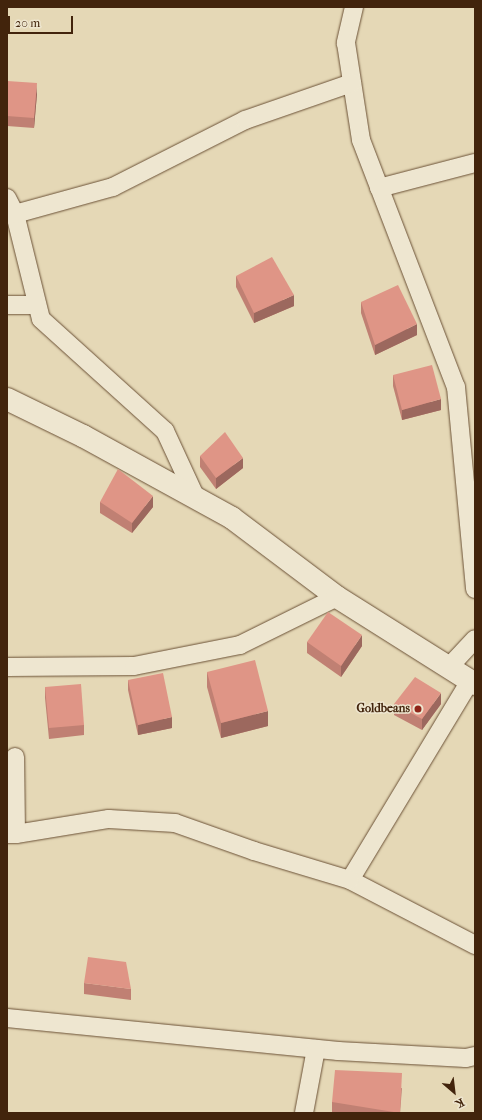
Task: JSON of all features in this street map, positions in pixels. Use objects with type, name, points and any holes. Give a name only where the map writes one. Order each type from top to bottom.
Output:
[{"type":"street","points":[[354,7],[346,43],[361,140],[456,387],[475,589]]},
{"type":"street","points":[[15,214],[113,187],[245,120],[352,83]]},
{"type":"street","points":[[379,188],[475,163]]},
{"type":"street","points":[[7,198],[15,214],[41,319],[165,431],[196,498]]},
{"type":"street","points":[[7,304],[37,305]]},
{"type":"street","points":[[7,399],[83,436],[232,518],[337,597],[473,683],[350,880]]},
{"type":"street","points":[[7,667],[134,666],[240,645],[337,597]]},
{"type":"street","points":[[449,667],[475,639]]},
{"type":"street","points":[[15,757],[12,834],[109,819],[175,823],[254,851],[350,880],[475,945]]},
{"type":"street","points":[[7,1018],[316,1049],[466,1058],[475,1056]]},
{"type":"street","points":[[304,1113],[316,1049]]},
{"type":"building","points":[[7,81],[37,83],[34,118],[7,116]]},
{"type":"building","points":[[272,257],[294,295],[254,313],[236,276]]},
{"type":"building","points":[[398,285],[417,324],[375,345],[361,302]]},
{"type":"building","points":[[432,365],[441,399],[402,410],[393,375]]},
{"type":"building","points":[[225,432],[243,458],[216,478],[200,456]]},
{"type":"building","points":[[118,469],[153,496],[132,523],[100,502]]},
{"type":"building","points":[[328,612],[362,635],[341,666],[307,642]]},
{"type":"building","points":[[255,660],[268,711],[221,723],[207,672]]},
{"type":"building","points":[[163,673],[172,717],[138,725],[128,680]]},
{"type":"building","points":[[415,677],[441,693],[422,719],[394,704]]},
{"type":"building","points":[[81,684],[84,725],[49,728],[45,687]]},
{"type":"building","points":[[88,957],[126,962],[131,989],[84,983]]},
{"type":"building","points":[[335,1070],[402,1073],[400,1113],[332,1102]]},
{"type":"place","name":"Goldbeans","points":[[418,709]]}]
